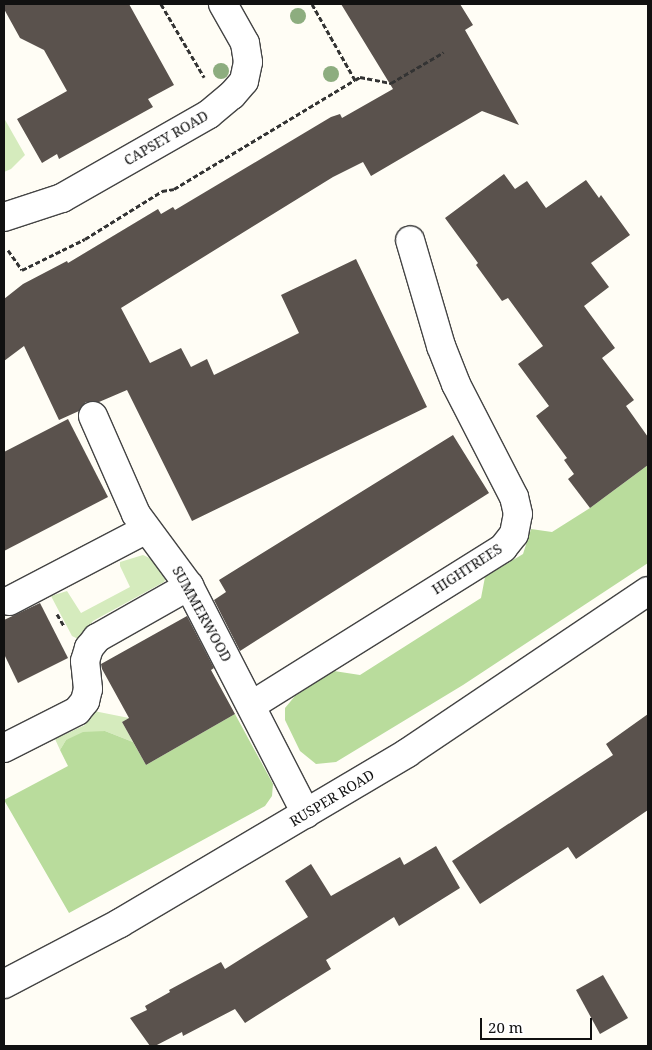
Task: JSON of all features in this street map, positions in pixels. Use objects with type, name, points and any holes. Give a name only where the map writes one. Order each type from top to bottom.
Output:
[{"type":"street","name":"CAPSEY ROAD","points":[[4,218],[62,198],[220,106],[244,81],[248,62],[245,43],[223,4]]},
{"type":"street","name":"HIGHTREES","points":[[252,705],[503,548],[514,534],[518,514],[514,497],[456,384],[441,346],[410,240]]},
{"type":"street","name":"SUMMERWOOD","points":[[93,416],[136,514],[145,530],[174,563],[189,586],[252,705],[306,814]]},
{"type":"street","points":[[8,601],[145,530]]},
{"type":"street","points":[[4,748],[77,711],[85,701],[88,689],[85,661],[89,648],[97,638],[189,586]]},
{"type":"street","name":"RUSPER ROAD","points":[[4,984],[120,923],[407,753],[648,591]]},
{"type":"path","points":[[161,4],[220,106]]},
{"type":"path","points":[[312,4],[355,80]]},
{"type":"path","points":[[4,247],[17,260],[22,270],[85,239],[162,191],[174,189],[360,77],[392,83],[444,52]]},
{"type":"green space","points":[[4,118],[25,155],[11,169],[4,172]]},
{"type":"green space","points":[[648,465],[648,563],[463,685],[336,762],[316,764],[300,751],[285,720],[285,708],[295,696],[334,671],[360,675],[481,598],[485,577],[523,554],[531,529],[552,532],[590,508]]},
{"type":"green space","points":[[143,555],[154,560],[166,578],[164,582],[93,621],[78,639],[72,636],[51,596],[67,591],[81,613],[130,587],[120,562]]},
{"type":"green space","points":[[94,711],[129,718],[122,722],[133,742],[105,731],[66,740],[60,750],[55,739],[85,725],[85,720]]},
{"type":"green space","points":[[235,714],[273,784],[272,796],[265,806],[69,913],[4,800],[68,766],[60,750],[66,740],[83,732],[105,731],[133,742],[146,765]]},
{"type":"building","points":[[4,4],[129,4],[174,85],[148,99],[153,107],[59,159],[57,154],[42,163],[17,119],[67,91],[44,50],[20,38],[4,9]]},
{"type":"building","points":[[341,4],[460,4],[473,25],[465,30],[519,125],[482,111],[371,176],[363,162],[333,177],[121,308],[150,363],[181,348],[191,367],[207,359],[214,375],[299,333],[281,295],[356,259],[427,407],[192,521],[127,390],[99,402],[86,402],[79,411],[59,420],[24,346],[4,361],[4,299],[23,284],[67,261],[68,263],[158,209],[161,214],[173,207],[175,210],[331,117],[340,114],[342,118],[393,89]]},
{"type":"building","points":[[504,174],[515,189],[527,181],[546,208],[586,180],[599,198],[601,195],[630,235],[591,263],[609,287],[584,306],[615,348],[602,358],[634,400],[626,406],[648,437],[648,465],[590,508],[568,479],[574,474],[564,460],[567,458],[536,416],[549,406],[518,364],[543,346],[508,298],[502,301],[476,265],[478,263],[445,218]]},
{"type":"building","points":[[68,419],[108,497],[4,551],[4,452]]},
{"type":"building","points":[[453,435],[489,493],[240,651],[214,600],[226,592],[219,580]]},
{"type":"building","points":[[40,603],[68,658],[18,683],[4,654],[4,620]]},
{"type":"building","points":[[187,616],[214,668],[211,670],[235,714],[146,765],[122,722],[129,718],[101,664]]},
{"type":"building","points":[[648,714],[648,810],[576,859],[568,847],[480,904],[452,861],[613,755],[606,744]]},
{"type":"building","points":[[436,846],[460,888],[399,926],[394,917],[326,960],[331,969],[245,1023],[235,1009],[183,1036],[182,1032],[155,1046],[150,1046],[130,1018],[147,1010],[145,1006],[170,992],[169,990],[221,962],[225,969],[308,917],[285,881],[311,864],[331,896],[400,857],[404,865]]},
{"type":"building","points":[[603,975],[628,1018],[600,1034],[576,990]]}]
